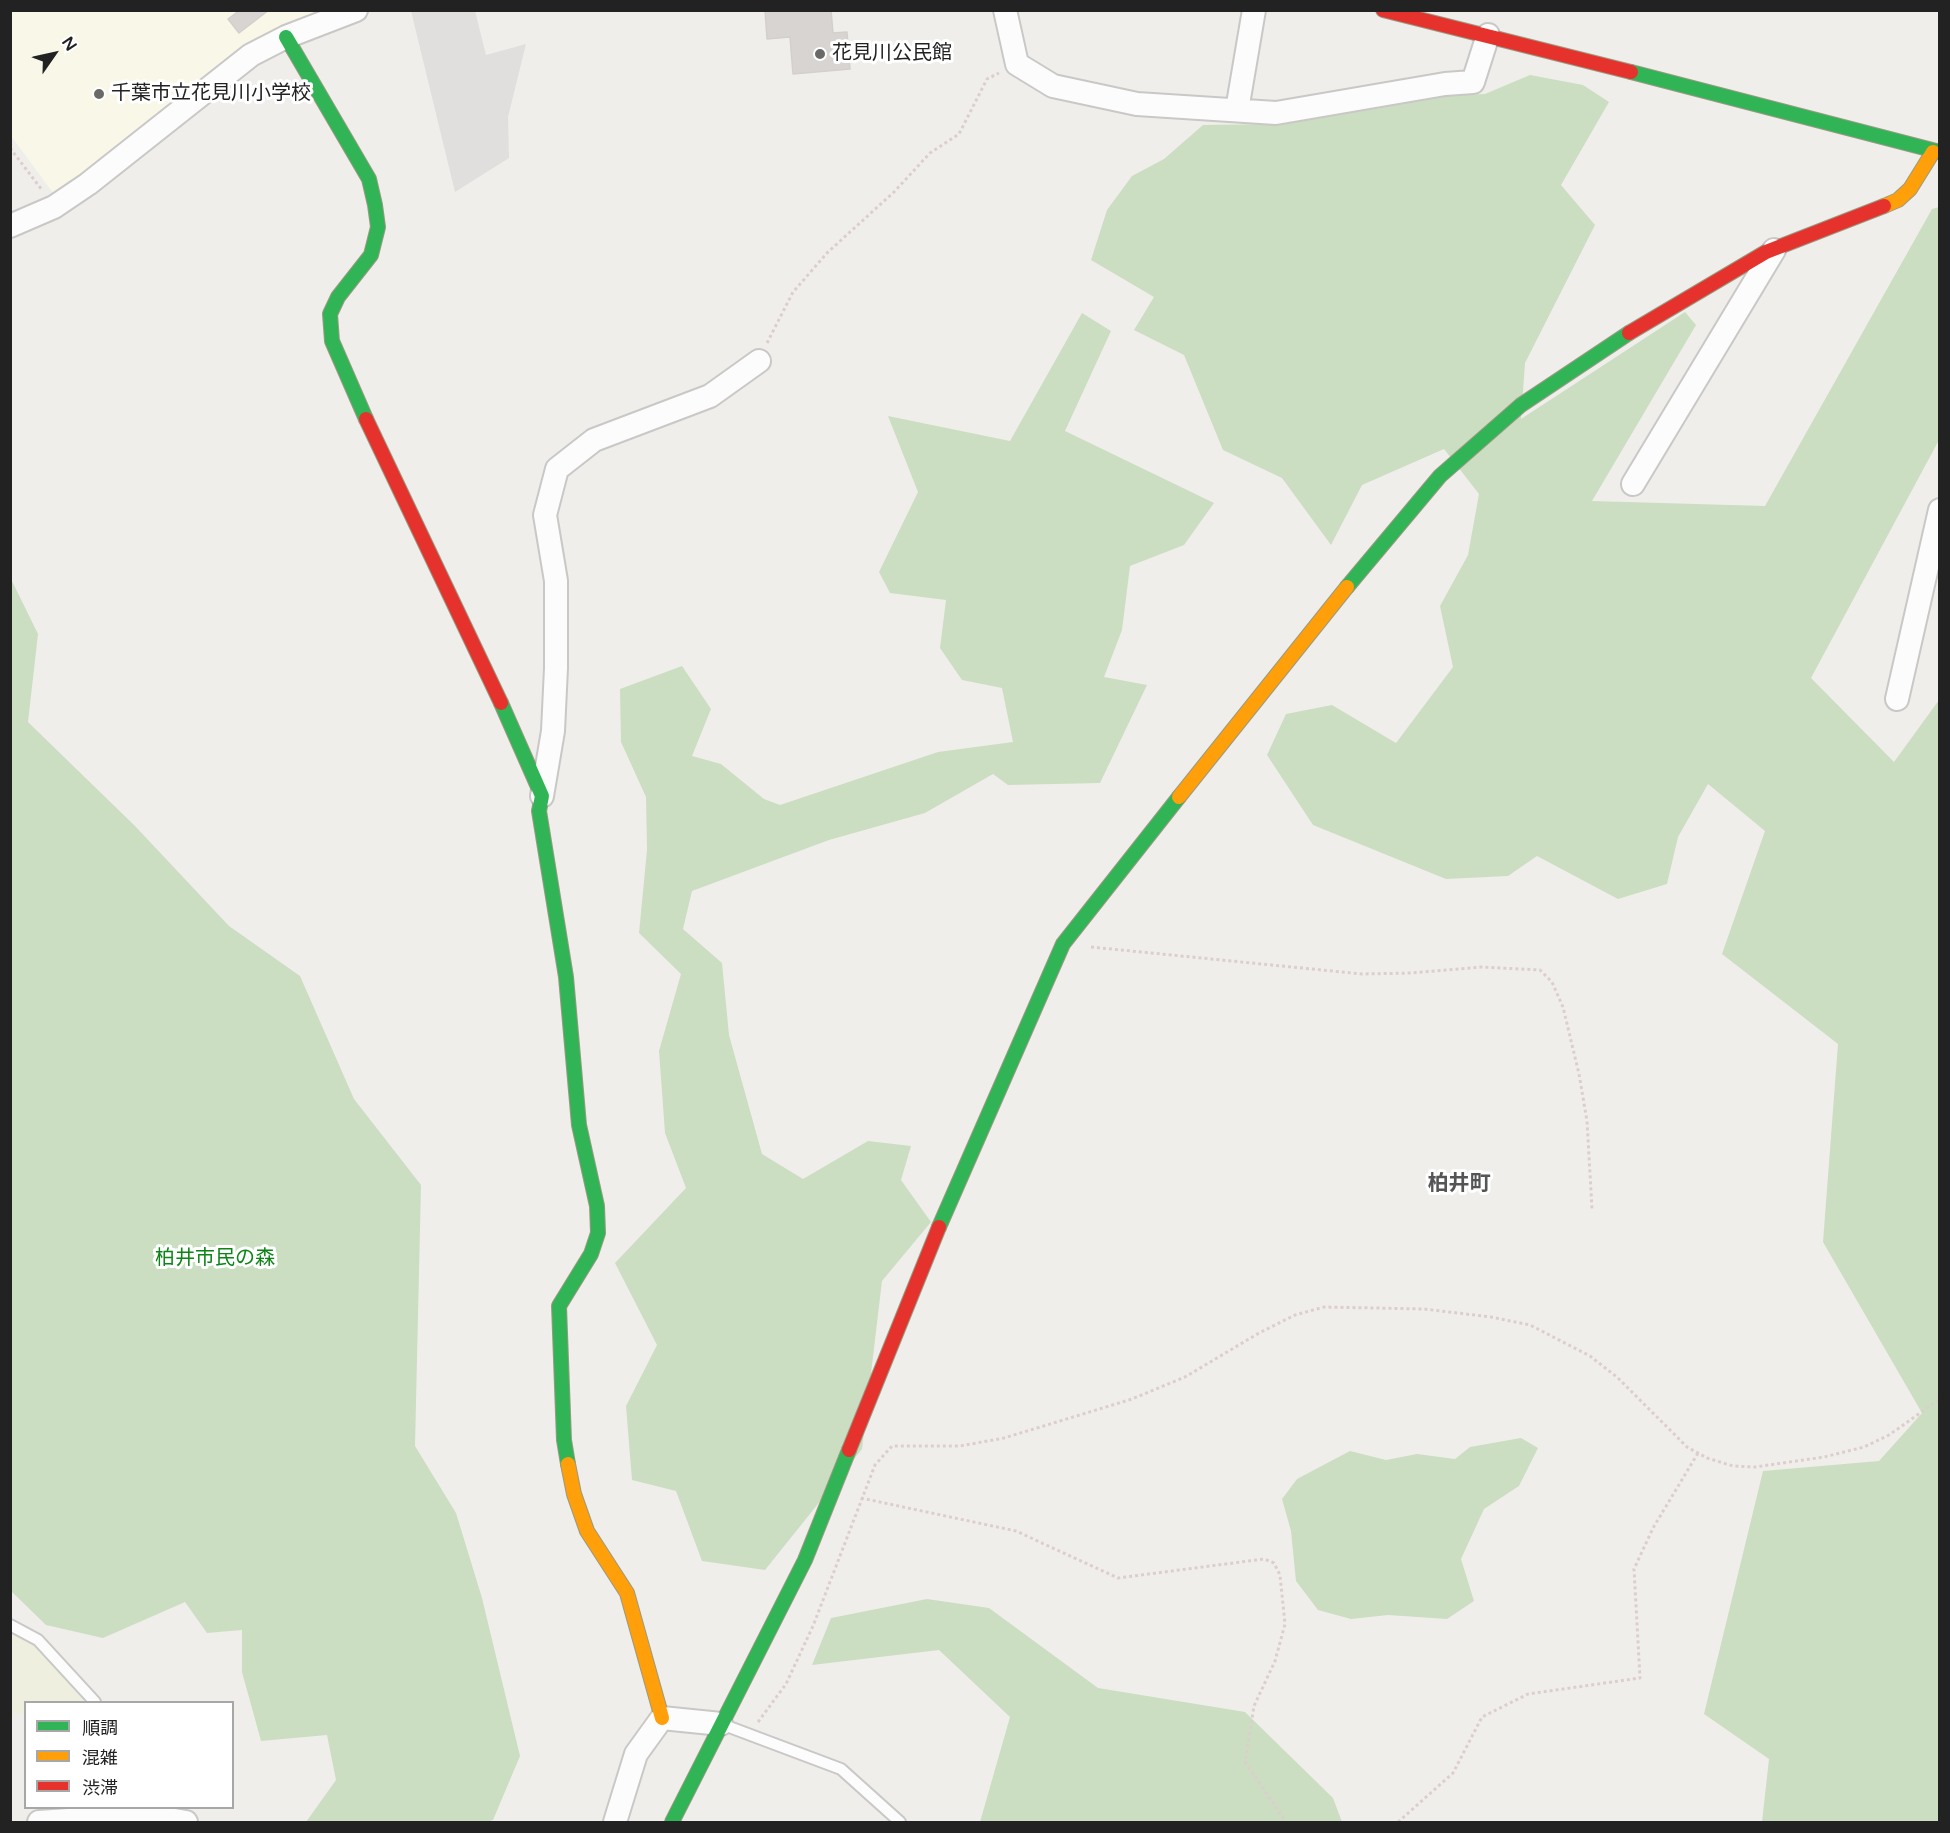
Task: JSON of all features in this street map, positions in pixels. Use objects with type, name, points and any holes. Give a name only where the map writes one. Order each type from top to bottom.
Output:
[{"type":"street","points":[[10,226],[54,207],[88,184],[252,55],[286,37],[356,10]]},
{"type":"street","points":[[1005,10],[1017,64],[1053,87],[1137,104],[1276,113],[1445,84],[1473,82],[1488,35]]},
{"type":"street","points":[[1237,110],[1254,10]]},
{"type":"street","points":[[672,1822],[805,1560],[961,1173],[1063,944],[1307,636],[1440,476],[1521,405],[1619,339],[1775,248],[1898,200],[1910,189],[1936,152],[1488,35],[1383,10]]},
{"type":"street","points":[[286,37],[369,179],[375,205],[378,227],[371,255],[334,305],[330,314],[332,341],[379,450],[480,655],[542,796]]},
{"type":"street","points":[[1633,484],[1775,248]]},
{"type":"street","points":[[662,1718],[627,1593],[614,1569],[587,1531],[574,1494],[564,1440],[559,1306],[591,1254],[598,1233],[597,1206],[579,1125],[566,977],[539,811],[553,731],[556,668],[556,581],[545,514],[557,469],[594,440],[710,396],[759,360]]},
{"type":"street","points":[[1896,699],[1940,510]]},
{"type":"street","points":[[662,1718],[721,1724]]},
{"type":"street","points":[[615,1822],[636,1754],[662,1718]]},
{"type":"street","points":[[39,1822],[133,1813],[186,1822]]},
{"type":"lane","points":[[10,1625],[38,1640],[94,1701]]},
{"type":"lane","points":[[721,1724],[841,1769],[900,1822]]},
{"type":"path","points":[[759,360],[793,292],[828,252],[894,192],[930,153],[959,134],[987,79],[1017,64]]},
{"type":"path","points":[[10,148],[54,207]]},
{"type":"path","points":[[1063,944],[1362,974],[1412,973],[1481,967],[1540,970],[1552,981],[1563,1007],[1579,1074],[1587,1121],[1592,1209]]},
{"type":"path","points":[[749,1733],[790,1674],[813,1626],[875,1465],[892,1446],[960,1446],[1004,1438],[1132,1399],[1185,1377],[1258,1333],[1295,1315],[1324,1307],[1424,1309],[1491,1317],[1530,1325],[1590,1356],[1618,1378],[1687,1447],[1732,1466],[1755,1467],[1824,1457],[1864,1447],[1889,1436],[1940,1399]]},
{"type":"path","points":[[1398,1822],[1453,1773],[1482,1717],[1528,1695],[1640,1678],[1634,1569],[1653,1528],[1698,1453]]},
{"type":"path","points":[[861,1498],[1016,1531],[1118,1578],[1264,1559],[1274,1563],[1280,1575],[1285,1624],[1275,1661],[1254,1706],[1245,1762],[1286,1822]]},
{"type":"shaded area","name":"千葉市立花見川小学校","points":[[10,11],[331,11],[242,53],[54,194],[11,136]]},
{"type":"shaded area","points":[[411,11],[475,11],[486,55],[526,44],[508,117],[509,158],[455,192]]},
{"type":"green space","points":[[1530,75],[1583,85],[1609,102],[1561,185],[1595,225],[1525,363],[1521,419],[1685,312],[1696,325],[1592,501],[1765,506],[1932,209],[1939,207],[1939,440],[1811,678],[1894,762],[1939,700],[1939,1822],[1762,1822],[1769,1759],[1704,1714],[1763,1471],[1879,1461],[1922,1413],[1823,1242],[1838,1044],[1722,954],[1765,831],[1708,784],[1678,837],[1667,884],[1618,899],[1537,856],[1508,876],[1446,879],[1313,825],[1267,755],[1286,714],[1332,705],[1396,743],[1453,667],[1440,606],[1468,555],[1479,494],[1444,449],[1362,485],[1331,545],[1282,478],[1223,450],[1184,355],[1134,330],[1154,297],[1091,260],[1107,210],[1132,176],[1164,159],[1203,125],[1274,124],[1433,96],[1485,94]]},
{"type":"green space","points":[[1082,313],[1111,331],[1065,431],[1214,503],[1184,545],[1130,566],[1122,630],[1104,677],[1147,685],[1100,783],[1008,785],[993,774],[925,813],[829,840],[692,891],[683,929],[722,963],[729,1035],[762,1154],[803,1179],[868,1141],[911,1146],[901,1180],[931,1222],[882,1281],[862,1449],[765,1570],[702,1561],[676,1491],[632,1480],[626,1406],[657,1345],[615,1263],[686,1188],[665,1133],[659,1051],[681,974],[639,933],[647,850],[646,797],[621,742],[620,689],[682,666],[711,709],[692,756],[721,764],[764,799],[780,805],[938,752],[1013,742],[1002,688],[962,680],[940,648],[946,600],[890,593],[879,572],[918,492],[888,416],[1010,441]]},
{"type":"green space","name":"柏井市民の森","points":[[10,577],[38,634],[28,722],[135,826],[229,926],[300,976],[354,1099],[421,1185],[415,1446],[456,1513],[482,1598],[520,1756],[493,1820],[486,1822],[306,1822],[336,1780],[327,1735],[261,1741],[242,1672],[242,1630],[207,1633],[185,1602],[103,1638],[46,1625],[11,1591]]},
{"type":"green space","points":[[1521,1438],[1538,1448],[1519,1486],[1484,1509],[1461,1559],[1474,1601],[1447,1619],[1388,1615],[1351,1619],[1318,1610],[1296,1581],[1291,1531],[1282,1499],[1297,1479],[1350,1451],[1386,1460],[1417,1454],[1455,1459],[1470,1447]]},
{"type":"green space","points":[[927,1599],[989,1608],[1098,1688],[1245,1712],[1333,1798],[1342,1822],[980,1822],[1010,1717],[939,1650],[812,1665],[831,1618]]},
{"type":"green space","points":[[10,1632],[36,1645],[84,1701],[24,1701],[24,1713],[11,1714]]},
{"type":"building","points":[[240,10],[269,10],[239,33],[228,19]]},
{"type":"building","name":"花見川公民館","points":[[765,10],[831,10],[833,33],[847,32],[850,69],[793,74],[790,37],[767,39]]},
{"type":"traffic: fast","points":[[286,37],[369,179],[375,205],[378,227],[371,255],[338,297],[330,314],[332,341],[366,419]]},
{"type":"traffic: fast","points":[[1631,72],[1940,152]]},
{"type":"traffic: fast","points":[[1347,587],[1440,476],[1521,405],[1629,333]]},
{"type":"traffic: fast","points":[[501,703],[542,796],[539,811],[566,977],[579,1125],[597,1206],[598,1233],[591,1254],[559,1306],[564,1440],[568,1464]]},
{"type":"traffic: fast","points":[[939,1227],[1063,944],[1179,797]]},
{"type":"traffic: fast","points":[[672,1822],[805,1560],[849,1450]]},
{"type":"traffic: slow","points":[[1884,206],[1898,200],[1910,189],[1933,152]]},
{"type":"traffic: slow","points":[[1179,797],[1347,587]]},
{"type":"traffic: slow","points":[[568,1464],[574,1494],[587,1531],[627,1593],[662,1718]]},
{"type":"traffic: jam","points":[[1383,10],[1631,72]]},
{"type":"traffic: jam","points":[[1629,333],[1766,252],[1884,206]]},
{"type":"traffic: jam","points":[[366,419],[501,703]]},
{"type":"traffic: jam","points":[[849,1450],[939,1227]]},
{"type":"place","name":"花見川公民館","points":[[820,54]]},
{"type":"place","name":"千葉市立花見川小学校","points":[[99,94]]},
{"type":"district","name":"柏井町","points":[[1459,1184]]}]
